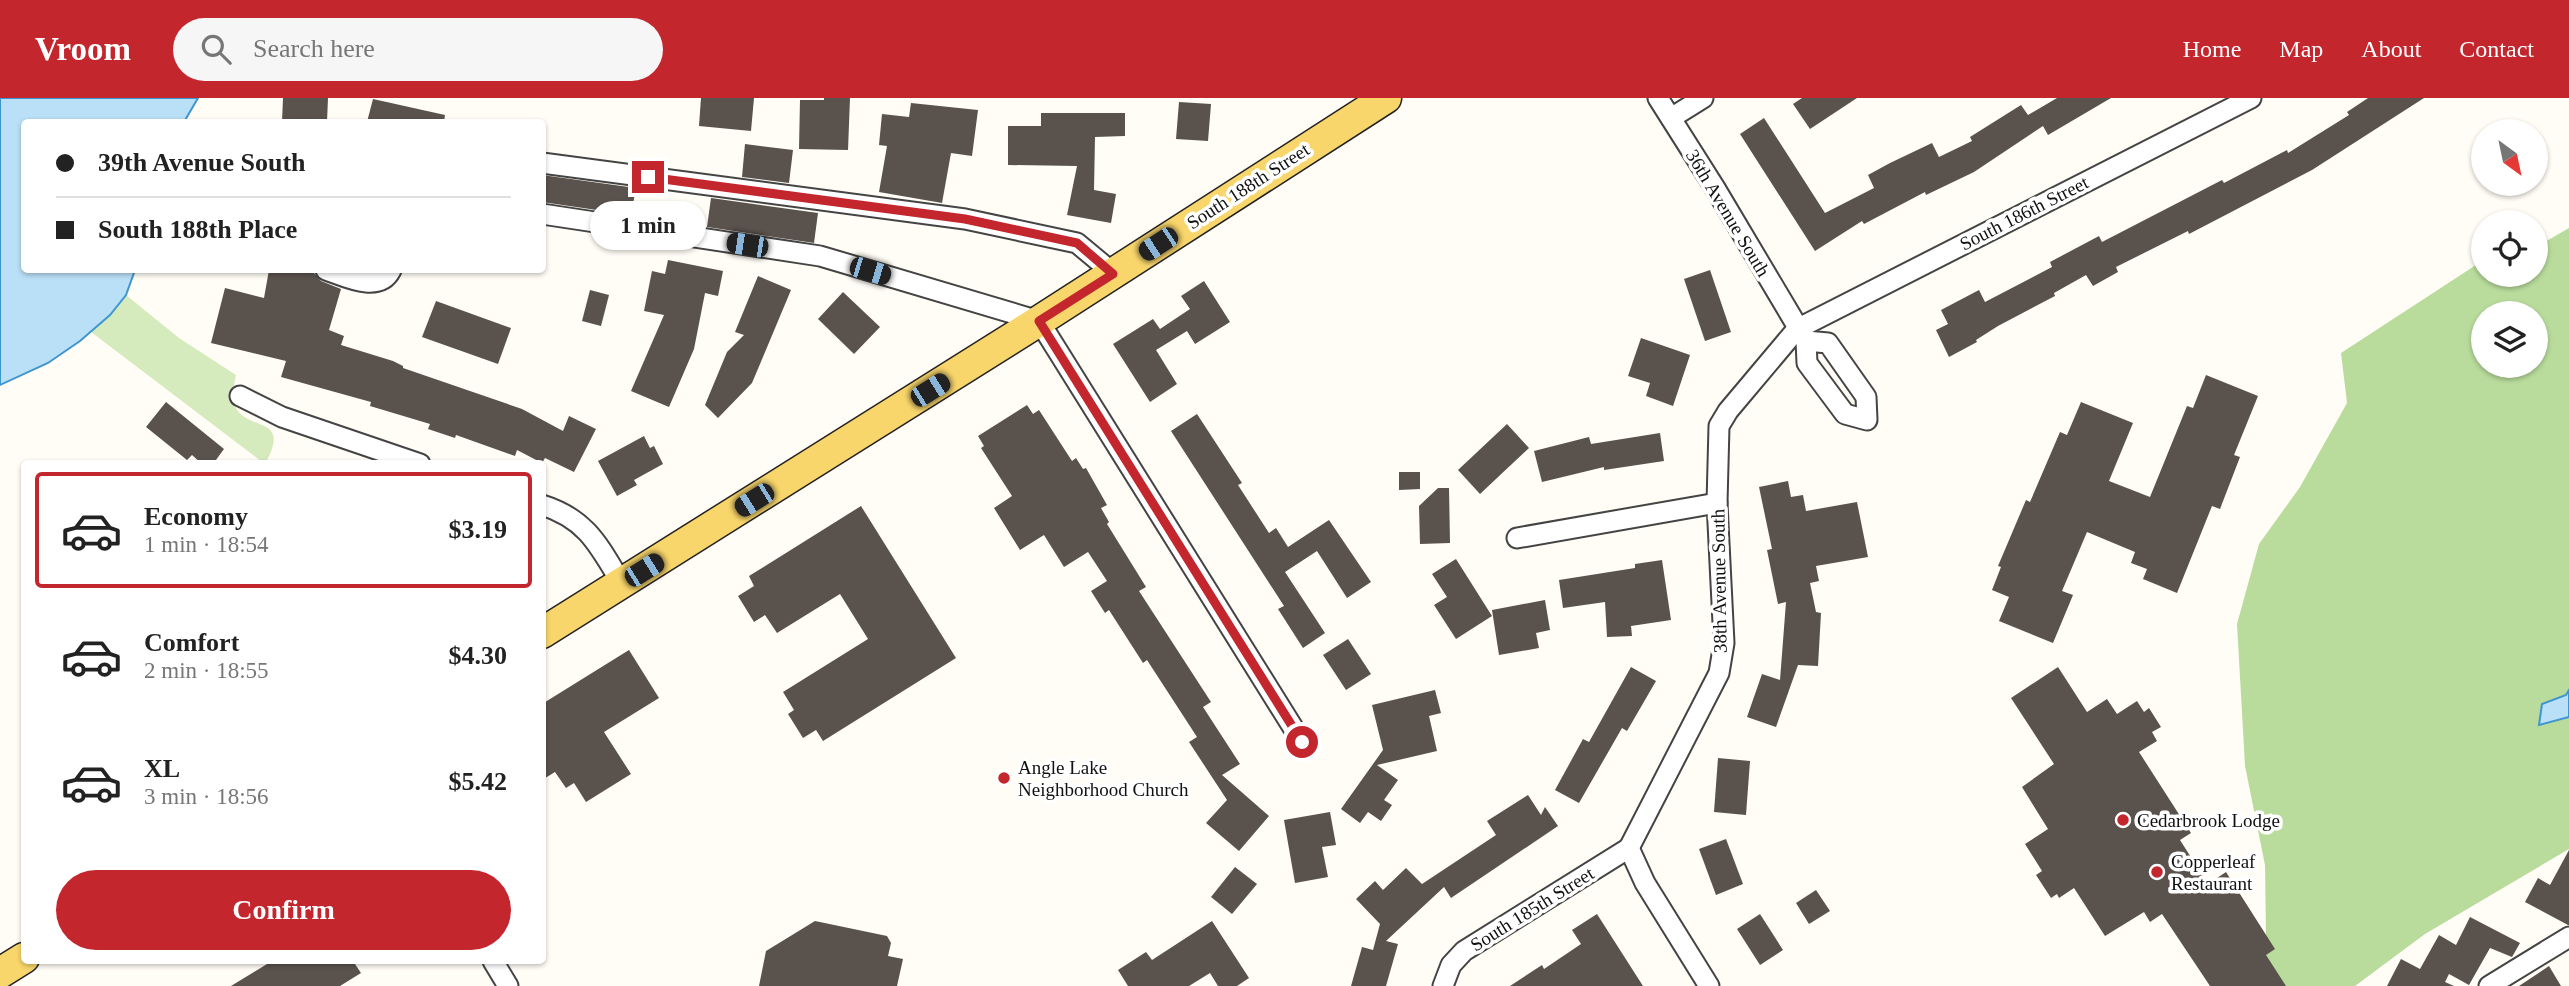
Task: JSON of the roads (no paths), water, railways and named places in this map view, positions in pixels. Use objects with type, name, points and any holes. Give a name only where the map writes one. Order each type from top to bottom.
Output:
[{"type":"main road","name":"South 188th Street","points":[[546,631],[1039,321],[1386,98]]},
{"type":"main road","points":[[0,973],[21,960]]},
{"type":"street","name":"36th Avenue South","points":[[1658,98],[1802,335]]},
{"type":"street","points":[[1671,118],[1703,98]]},
{"type":"street","name":"South 186th Street","points":[[1802,335],[2251,98]]},
{"type":"street","points":[[546,164],[965,219],[1077,243],[1113,274]]},
{"type":"street","points":[[546,215],[820,256],[1039,321],[1302,742]]},
{"type":"street","points":[[334,273],[362,283],[382,279],[390,273]]},
{"type":"street","name":"38th Avenue South","points":[[1629,848],[1719,673],[1724,643],[1717,503],[1719,426],[1728,411],[1802,335]]},
{"type":"street","points":[[240,396],[282,417],[408,460]]},
{"type":"street","points":[[1517,538],[1717,503]]},
{"type":"street","points":[[546,507],[574,518],[595,542],[622,584]]},
{"type":"street","points":[[1629,848],[1645,883],[1709,986]]},
{"type":"street","name":"South 185th Street","points":[[1444,983],[1451,965],[1465,951],[1629,848]]},
{"type":"street","points":[[2489,986],[2568,942]]},
{"type":"street","points":[[495,964],[508,986]]},
{"type":"water","points":[[0,98],[198,98],[186,119],[21,119],[21,273],[134,273],[126,295],[110,315],[80,341],[48,363],[0,385]]},
{"type":"water","points":[[2569,690],[2569,717],[2539,725],[2542,704],[2566,695]]},
{"type":"place","name":"Angle Lake Neighborhood Church","points":[[1004,778]]},
{"type":"place","name":"Cedarbrook Lodge","points":[[2123,820]]},
{"type":"place","name":"Copperleaf Restaurant","points":[[2157,872]]}]
